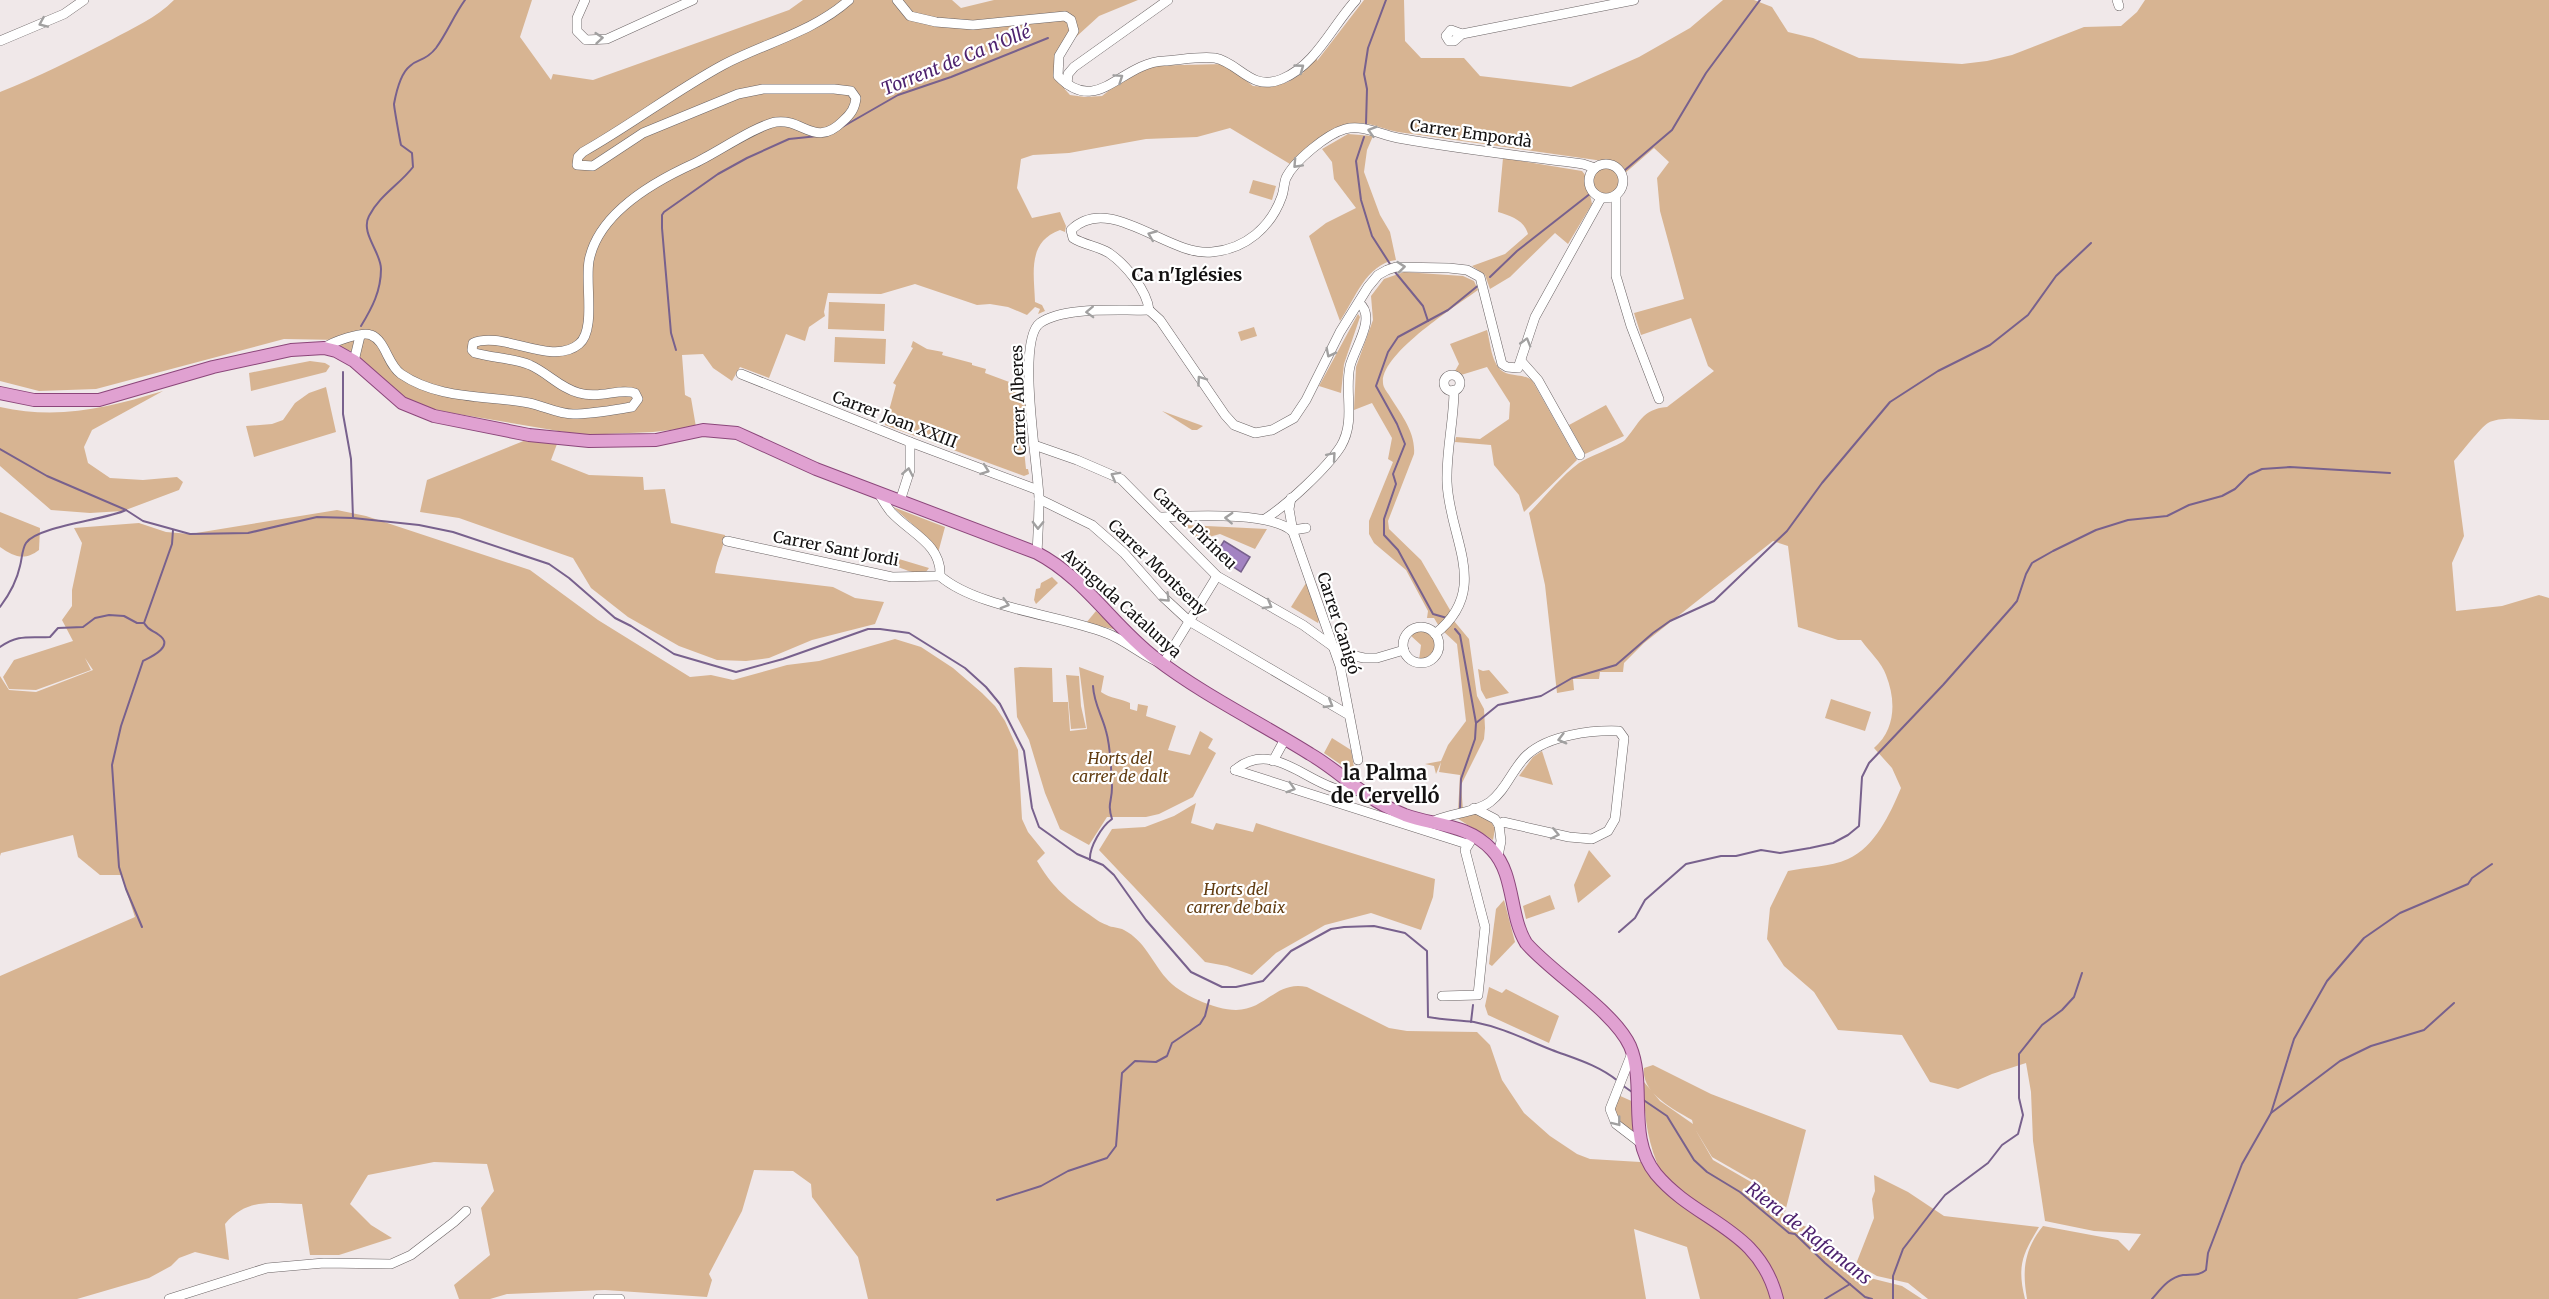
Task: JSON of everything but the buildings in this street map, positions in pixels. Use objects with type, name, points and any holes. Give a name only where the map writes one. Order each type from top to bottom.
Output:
[{"type":"main road","name":"Avinguda Catalunya","points":[[324,348],[336,351],[354,361],[391,395],[416,410],[478,426],[553,438],[640,441],[656,440],[703,429],[724,430],[748,436],[795,460],[1037,553],[1068,574],[1137,643],[1163,664],[1285,738],[1360,790],[1394,810],[1434,821],[1455,820],[1472,840],[1498,856],[1505,873],[1522,936],[1538,956],[1618,1028],[1632,1053],[1637,1076],[1642,1144],[1648,1161],[1662,1179],[1754,1251],[1768,1273],[1777,1299]]},
{"type":"main road","points":[[0,393],[34,400],[99,400],[213,368],[291,350],[324,348]]},
{"type":"street","points":[[0,41],[64,14],[84,0]]},
{"type":"street","points":[[585,0],[577,18],[577,31],[586,40],[607,39],[693,0]]},
{"type":"street","points":[[672,10],[678,0]]},
{"type":"street","points":[[324,348],[340,340],[366,334],[378,339],[386,357],[400,374],[463,397],[530,403],[570,414],[632,407],[638,399],[635,393],[624,391],[596,396],[578,393],[567,389],[527,364],[475,353],[472,350],[473,343],[498,342],[556,351],[578,346],[587,336],[588,330],[587,280],[593,246],[627,202],[671,174],[777,122],[823,133],[837,127],[853,110],[856,98],[851,91],[834,89],[750,91],[719,101],[643,133],[593,166],[578,165],[578,157],[583,152],[710,72],[752,50],[824,19],[849,0]]},
{"type":"street","points":[[897,0],[910,16],[957,24],[1065,16],[1071,20],[1074,31],[1061,54],[1056,72],[1067,84],[1081,92],[1101,90],[1140,65],[1207,58],[1222,60],[1251,79],[1263,82],[1283,79],[1308,62],[1342,15],[1356,0]]},
{"type":"street","points":[[1461,34],[1634,0]]},
{"type":"street","points":[[1067,84],[1068,74],[1074,68],[1164,1]]},
{"type":"street","points":[[1061,54],[1063,65],[1074,68]]},
{"type":"street","name":"Carrer Empordà","points":[[1149,310],[1148,301],[1138,282],[1109,253],[1073,238],[1071,230],[1077,225],[1105,217],[1201,252],[1223,250],[1245,242],[1263,229],[1274,213],[1286,178],[1294,166],[1328,137],[1344,129],[1362,128],[1396,138],[1595,168]]},
{"type":"street","points":[[1616,195],[1601,198],[1592,192],[1589,179],[1595,168],[1608,164],[1619,171],[1623,183],[1616,195],[1616,276],[1631,326],[1659,399]]},
{"type":"street","points":[[1040,323],[1064,313],[1149,310],[1160,320],[1234,425],[1255,433],[1272,430],[1294,418],[1306,400],[1340,332],[1359,303],[1378,275],[1396,267],[1467,270],[1480,277],[1502,364],[1518,368],[1522,362],[1523,351],[1535,317],[1601,198]]},
{"type":"street","points":[[1265,519],[1328,462],[1345,436],[1351,405],[1349,371],[1367,317],[1364,307],[1359,303]]},
{"type":"street","points":[[1040,323],[1051,327]]},
{"type":"street","name":"Carrer Alberes","points":[[1037,553],[1038,494],[1029,361],[1032,332],[1040,323]]},
{"type":"street","points":[[354,361],[360,336]]},
{"type":"street","points":[[1029,361],[1040,364]]},
{"type":"street","points":[[1522,362],[1538,380],[1580,455]]},
{"type":"street","name":"Carrer Joan XXIII","points":[[741,374],[1038,494]]},
{"type":"street","points":[[1435,634],[1454,618],[1465,585],[1462,557],[1448,495],[1447,478],[1454,390]]},
{"type":"street","points":[[900,501],[910,471],[910,442]]},
{"type":"street","name":"Carrer Pirineu","points":[[1034,445],[1077,459],[1121,478],[1217,576],[1331,643],[1342,653],[1364,658],[1377,658],[1404,650]]},
{"type":"street","points":[[878,492],[890,512],[923,539],[932,550],[940,563],[940,576],[951,584],[1005,605],[1105,632],[1144,656],[1163,664],[1217,576]]},
{"type":"street","name":"Carrer Montseny","points":[[1038,494],[1092,525],[1124,553],[1162,596],[1189,621],[1349,716]]},
{"type":"street","name":"Carrer Canigó","points":[[1290,498],[1289,509],[1293,531],[1340,666],[1358,760]]},
{"type":"street","points":[[1160,517],[1265,519],[1283,524],[1293,531],[1306,528]]},
{"type":"street","name":"Carrer Sant Jordi","points":[[727,541],[892,577],[940,576]]},
{"type":"street","points":[[1426,628],[1435,634],[1437,652],[1429,661],[1411,660],[1404,650],[1404,639],[1410,630],[1426,628]]},
{"type":"street","points":[[1455,820],[1470,809],[1488,804],[1503,791],[1527,756],[1539,747],[1583,734],[1619,732],[1624,738],[1625,750],[1615,819],[1608,831],[1592,838],[1569,837],[1503,822],[1499,825]]},
{"type":"street","points":[[1273,761],[1285,738]]},
{"type":"street","points":[[1360,790],[1341,790],[1318,781],[1294,766],[1273,761],[1258,759],[1235,770],[1472,840],[1465,850],[1485,927],[1478,994],[1442,996]]},
{"type":"street","points":[[1470,809],[1495,819],[1499,825],[1501,841],[1498,856]]},
{"type":"street","points":[[1632,1053],[1611,1102],[1611,1114],[1616,1124],[1642,1144]]},
{"type":"street","points":[[169,1299],[267,1268],[324,1263],[392,1264],[411,1255],[466,1211]]},
{"type":"street","points":[[598,1299],[620,1299]]},
{"type":"green space","points":[[174,0],[532,0],[520,37],[551,80],[553,74],[593,80],[789,10],[803,0],[952,0],[961,8],[994,0],[1138,0],[1099,16],[1054,57],[1054,77],[1070,95],[1085,97],[1102,96],[1140,66],[1225,64],[1253,86],[1270,87],[1288,82],[1304,72],[1302,71],[1318,53],[1317,61],[1364,0],[1404,0],[1405,41],[1421,58],[1464,58],[1480,76],[1571,87],[1639,57],[1690,28],[1723,0],[1754,0],[1772,7],[1788,32],[1813,38],[1859,58],[1962,64],[2012,55],[2084,27],[2121,26],[2137,12],[2145,0],[2549,0],[2549,420],[2501,419],[2488,423],[2454,461],[2464,536],[2452,563],[2456,611],[2502,606],[2539,595],[2549,598],[2549,1299],[2027,1299],[2026,1261],[2032,1243],[2043,1226],[2118,1240],[2129,1251],[2141,1234],[2094,1231],[2045,1221],[2033,1141],[2031,1092],[2026,1063],[1992,1074],[1958,1089],[1930,1082],[1902,1035],[1838,1030],[1814,992],[1784,966],[1767,939],[1770,908],[1788,871],[1834,864],[1858,854],[1880,829],[1901,788],[1892,768],[1874,748],[1887,732],[1890,723],[1891,694],[1884,671],[1861,640],[1838,640],[1798,627],[1788,546],[1773,541],[1644,643],[1624,663],[1623,672],[1600,672],[1599,679],[1573,679],[1574,690],[1557,693],[1545,585],[1529,513],[1572,468],[1625,440],[1646,414],[1667,407],[1714,371],[1708,366],[1691,318],[1641,335],[1634,313],[1684,299],[1660,211],[1657,178],[1669,162],[1654,148],[1624,174],[1621,167],[1610,162],[1350,123],[1322,136],[1290,164],[1230,128],[1197,137],[1146,139],[1069,153],[1033,155],[1021,159],[1017,188],[1032,218],[1060,212],[1066,226],[1065,232],[1060,230],[1049,235],[1037,250],[1034,270],[1035,302],[1042,305],[1045,311],[1038,314],[1040,309],[1035,307],[1027,315],[1008,307],[990,304],[977,305],[915,284],[881,294],[828,293],[825,316],[809,327],[805,341],[786,334],[769,378],[740,367],[732,381],[713,368],[703,354],[682,355],[685,395],[691,398],[696,427],[653,432],[582,435],[419,406],[395,391],[351,351],[338,347],[343,343],[340,340],[284,339],[96,389],[39,391],[0,381],[0,92],[56,68],[136,27]]},
{"type":"green space","points":[[1348,134],[1373,136],[1367,150],[1364,172],[1380,215],[1390,232],[1396,260],[1377,268],[1369,275],[1340,321],[1309,236],[1326,223],[1356,208],[1334,179],[1332,162],[1322,149]]},
{"type":"green space","points":[[1503,158],[1582,171],[1586,176],[1592,204],[1568,244],[1555,233],[1510,277],[1490,289],[1485,275],[1472,266],[1505,254],[1528,234],[1520,222],[1498,212]]},
{"type":"green space","points":[[1606,167],[1616,171],[1620,181],[1616,191],[1606,195],[1596,191],[1592,181],[1596,171]]},
{"type":"green space","points":[[1253,180],[1276,186],[1272,200],[1249,193]]},
{"type":"green space","points":[[1404,272],[1463,276],[1474,281],[1478,290],[1437,319],[1406,345],[1393,358],[1385,371],[1383,383],[1406,423],[1414,446],[1414,454],[1388,521],[1389,529],[1421,560],[1450,610],[1452,617],[1440,628],[1434,618],[1427,618],[1428,611],[1406,570],[1374,543],[1369,534],[1369,521],[1393,462],[1388,459],[1392,438],[1372,403],[1354,410],[1356,367],[1373,320],[1371,296],[1384,279]]},
{"type":"green space","points":[[829,302],[885,304],[884,331],[828,329]]},
{"type":"green space","points":[[1358,314],[1360,317],[1344,364],[1341,393],[1319,386]]},
{"type":"green space","points":[[1254,327],[1257,336],[1241,341],[1238,332]]},
{"type":"green space","points":[[1487,330],[1495,362],[1503,372],[1532,380],[1577,460],[1524,512],[1519,495],[1494,465],[1491,445],[1455,442],[1456,437],[1480,439],[1509,419],[1510,403],[1487,367],[1461,375],[1455,371],[1459,364],[1450,344]]},
{"type":"green space","points":[[835,337],[886,339],[885,364],[834,362]]},
{"type":"green space","points":[[913,341],[927,349],[943,352],[942,355],[972,363],[972,365],[986,369],[985,373],[1020,386],[1022,400],[1025,401],[1027,450],[1024,450],[1026,469],[1029,474],[1024,476],[885,425],[896,385],[893,383],[913,348],[911,347]]},
{"type":"green space","points":[[310,361],[330,366],[326,372],[251,391],[249,373]]},
{"type":"green space","points":[[326,387],[336,432],[254,457],[246,426],[272,424],[283,420],[295,403],[309,393]]},
{"type":"green space","points":[[163,391],[92,430],[84,447],[88,463],[110,478],[143,480],[177,477],[183,482],[179,490],[123,511],[90,513],[51,510],[0,466],[0,407],[22,411],[63,412],[122,403]]},
{"type":"green space","points":[[1606,405],[1624,436],[1585,454],[1569,425]]},
{"type":"green space","points":[[1162,411],[1203,426],[1192,430]]},
{"type":"green space","points":[[526,440],[557,444],[551,460],[589,475],[643,477],[644,490],[665,489],[671,523],[725,535],[715,573],[833,587],[855,598],[884,602],[875,624],[812,640],[769,658],[746,661],[717,660],[679,646],[628,617],[591,588],[573,558],[459,518],[420,512],[427,480]]},
{"type":"green space","points":[[893,507],[945,527],[938,553],[928,538]]},
{"type":"green space","points":[[337,510],[366,516],[530,570],[598,620],[690,677],[711,675],[733,680],[787,665],[819,661],[895,639],[921,647],[953,668],[982,693],[1005,721],[1018,750],[1022,819],[1028,832],[1045,853],[1037,861],[1053,884],[1097,920],[1122,929],[1137,940],[1166,978],[1179,990],[1208,1004],[1236,1010],[1246,1009],[1287,988],[1307,987],[1389,1028],[1407,1031],[1477,1032],[1490,1045],[1502,1080],[1524,1113],[1550,1136],[1577,1154],[1590,1159],[1657,1163],[1648,1133],[1644,1103],[1644,1082],[1653,1092],[1644,1077],[1644,1068],[1653,1065],[1711,1094],[1806,1130],[1785,1212],[1759,1184],[1712,1157],[1695,1129],[1713,1160],[1758,1186],[1790,1221],[1807,1227],[1828,1242],[1853,1267],[1870,1278],[1902,1286],[1922,1299],[1700,1299],[1687,1247],[1634,1229],[1646,1299],[868,1299],[858,1257],[812,1197],[811,1184],[793,1171],[754,1170],[742,1211],[709,1274],[712,1280],[707,1297],[605,1290],[507,1294],[490,1299],[459,1299],[454,1285],[490,1255],[481,1208],[494,1191],[487,1164],[434,1162],[368,1175],[350,1204],[371,1225],[392,1238],[339,1255],[310,1255],[302,1204],[260,1204],[242,1210],[225,1224],[229,1260],[195,1252],[179,1258],[171,1266],[149,1278],[77,1299],[0,1299],[0,976],[135,917],[121,875],[100,875],[78,857],[73,835],[1,853],[0,856],[0,676],[9,690],[36,692],[93,670],[85,658],[91,670],[36,690],[9,689],[3,677],[14,660],[73,641],[62,620],[72,606],[72,590],[82,543],[74,528],[139,523],[166,532],[190,534]],"holes":[[[1653,1093],[1692,1120],[1693,1124],[1660,1101]]]},
{"type":"green space","points":[[0,512],[40,528],[39,550],[24,557],[0,547]]},
{"type":"green space","points":[[1186,525],[1267,529],[1255,549],[1220,534],[1209,537],[1206,550]]},
{"type":"green space","points":[[899,559],[929,568],[922,573],[911,572],[896,566]]},
{"type":"green space","points":[[1052,577],[1058,583],[1036,604],[1034,600],[1036,589]]},
{"type":"green space","points":[[1306,583],[1319,620],[1318,623],[1291,607]]},
{"type":"green space","points":[[1096,611],[1115,628],[1086,623]]},
{"type":"green space","points":[[1454,621],[1469,639],[1477,696],[1484,709],[1485,728],[1484,739],[1461,785],[1463,810],[1458,812],[1460,775],[1439,772],[1441,762],[1436,774],[1434,766],[1425,764],[1441,761],[1448,745],[1466,721],[1457,644],[1443,631]]},
{"type":"green space","points":[[1416,630],[1428,631],[1435,638],[1435,650],[1427,659],[1419,660],[1421,645],[1410,635]]},
{"type":"green space","name":"Horts del carrer de dalt","points":[[1079,667],[1104,676],[1101,692],[1130,703],[1130,709],[1137,711],[1138,704],[1148,706],[1146,716],[1176,726],[1168,750],[1190,755],[1200,731],[1213,739],[1208,748],[1216,753],[1193,797],[1159,814],[1146,817],[1107,817],[1089,845],[1060,829],[1045,793],[1029,740],[1017,717],[1014,668],[1052,668],[1053,702],[1068,702],[1070,731],[1087,729]]},
{"type":"green space","points":[[1478,669],[1489,670],[1509,693],[1486,699],[1481,690]]},
{"type":"green space","points":[[1066,675],[1079,676],[1081,706],[1086,728],[1071,729]]},
{"type":"green space","points":[[1831,699],[1871,712],[1865,731],[1825,718]]},
{"type":"green space","points":[[1332,738],[1351,750],[1353,773],[1324,753]]},
{"type":"green space","points":[[1542,751],[1553,785],[1519,776],[1533,757]]},
{"type":"green space","name":"Horts del carrer de baix","points":[[1196,803],[1191,823],[1213,830],[1216,823],[1253,832],[1256,823],[1435,879],[1433,897],[1421,930],[1371,913],[1325,925],[1276,953],[1252,975],[1227,966],[1205,962],[1099,850],[1112,829],[1145,827],[1174,816]]},
{"type":"green space","points":[[1477,813],[1492,823],[1495,829],[1493,840],[1457,817]]},
{"type":"green space","points":[[1589,850],[1611,876],[1578,903],[1574,885]]},
{"type":"green space","points":[[1550,895],[1555,909],[1526,919],[1523,906]]},
{"type":"green space","points":[[1504,900],[1515,942],[1492,966],[1489,964],[1496,909]]},
{"type":"green space","points":[[1489,987],[1502,993],[1506,989],[1559,1016],[1549,1043],[1488,1015],[1485,1006]]},
{"type":"green space","points":[[1618,1095],[1636,1103],[1637,1139],[1616,1122],[1614,1104]]},
{"type":"green space","points":[[1874,1175],[1908,1192],[1944,1216],[2039,1227],[2025,1253],[2021,1269],[2025,1299],[1928,1299],[1908,1283],[1877,1276],[1856,1264],[1874,1218],[1872,1199],[1875,1191]]},
{"type":"shaded area","points":[[1224,541],[1250,557],[1241,572],[1215,555]]},
{"type":"waterway","points":[[361,326],[375,299],[381,277],[380,263],[369,236],[367,222],[378,202],[413,167],[412,153],[400,142],[394,104],[398,89],[407,69],[436,48],[465,0]]},
{"type":"waterway","points":[[1366,124],[1367,89],[1364,74],[1368,48],[1386,0]]},
{"type":"waterway","points":[[1625,170],[1672,130],[1706,73],[1760,0]]},
{"type":"waterway","name":"Torrent de Ca n'Ollé","points":[[837,130],[898,95],[951,77],[1048,38]]},
{"type":"waterway","name":"Torrent de Ca n'Ollé","points":[[676,350],[671,333],[662,215],[718,174],[747,158],[789,139],[818,136]]},
{"type":"waterway","points":[[1364,137],[1356,161],[1361,200],[1372,236],[1390,264]]},
{"type":"waterway","points":[[1490,277],[1517,251],[1591,193]]},
{"type":"waterway","points":[[1476,723],[1498,705],[1541,696],[1572,678],[1616,665],[1670,621],[1714,601],[1787,531],[1822,483],[1890,402],[1938,371],[1990,345],[2028,315],[2056,276],[2091,243]]},
{"type":"waterway","points":[[1395,272],[1423,306],[1428,321]]},
{"type":"waterway","points":[[1447,618],[1433,614],[1398,550],[1384,535],[1384,519],[1396,484],[1393,474],[1405,444],[1376,386],[1388,352],[1398,337],[1448,310],[1480,284]]},
{"type":"waterway","points":[[343,372],[343,414],[351,459],[353,518]]},
{"type":"waterway","name":"Riera de Rafamans","points":[[0,449],[47,476],[126,510],[143,521],[190,534],[248,533],[317,517],[353,518],[419,525],[453,532],[549,564],[569,578],[615,618],[674,654],[736,672],[783,659],[868,629],[909,633],[965,668],[986,687],[1000,704],[1024,751],[1032,808],[1039,827],[1077,854],[1103,865],[1114,875],[1146,920],[1191,972],[1222,987],[1236,987],[1263,981],[1291,951],[1331,929],[1374,926],[1405,933],[1427,951],[1428,1017],[1474,1022],[1495,1027],[1586,1063],[1618,1081]]},
{"type":"waterway","points":[[1619,932],[1635,918],[1645,900],[1686,864],[1761,850],[1780,853],[1833,843],[1859,826],[1862,777],[1869,763],[1943,685],[2017,601],[2032,563],[2096,530],[2128,520],[2167,516],[2189,505],[2222,496],[2235,489],[2249,475],[2262,469],[2290,467],[2390,473]]},
{"type":"waterway","points":[[0,607],[17,577],[25,545],[33,537],[43,532],[126,510]]},
{"type":"waterway","points":[[0,647],[18,638],[50,637],[58,628],[83,627],[95,618],[109,615],[124,616],[137,623],[144,623],[172,544],[173,530]]},
{"type":"waterway","points":[[142,927],[119,867],[112,765],[121,726],[143,661],[160,651],[164,643],[163,639],[144,623]]},
{"type":"waterway","points":[[1455,629],[1460,635],[1476,723],[1475,739],[1461,779],[1460,809]]},
{"type":"waterway","points":[[1090,860],[1097,837],[1112,819],[1109,744],[1093,686]]},
{"type":"waterway","points":[[2152,1299],[2165,1284],[2173,1279],[2206,1270],[2208,1253],[2242,1164],[2271,1113],[2294,1039],[2327,981],[2364,938],[2400,913],[2468,884],[2472,878],[2492,864]]},
{"type":"waterway","points":[[1893,1299],[1893,1276],[1903,1249],[1945,1195],[1988,1163],[2002,1145],[2018,1134],[2023,1115],[2019,1098],[2019,1054],[2042,1025],[2062,1010],[2074,997],[2082,973]]},
{"type":"waterway","points":[[997,1200],[1041,1186],[1068,1171],[1107,1158],[1116,1146],[1122,1073],[1135,1061],[1156,1062],[1167,1056],[1172,1043],[1200,1024],[1205,1016],[1209,1000]]},
{"type":"waterway","points":[[2271,1113],[2340,1061],[2371,1046],[2424,1030],[2454,1003]]},
{"type":"waterway","points":[[1471,1022],[1473,1005]]},
{"type":"waterway","name":"Riera de Rafamans","points":[[1622,1085],[1632,1092]]},
{"type":"waterway","name":"Riera de Rafamans","points":[[1642,1099],[1667,1116],[1694,1160],[1707,1172],[1740,1192],[1789,1233],[1795,1234],[1865,1297],[1872,1299]]},
{"type":"waterway","points":[[1825,1299],[1850,1284]]},
{"type":"district","name":"Ca n'Iglésies","points":[[1187,274]]},
{"type":"district","name":"la Palma de Cervelló","points":[[1385,784]]}]
